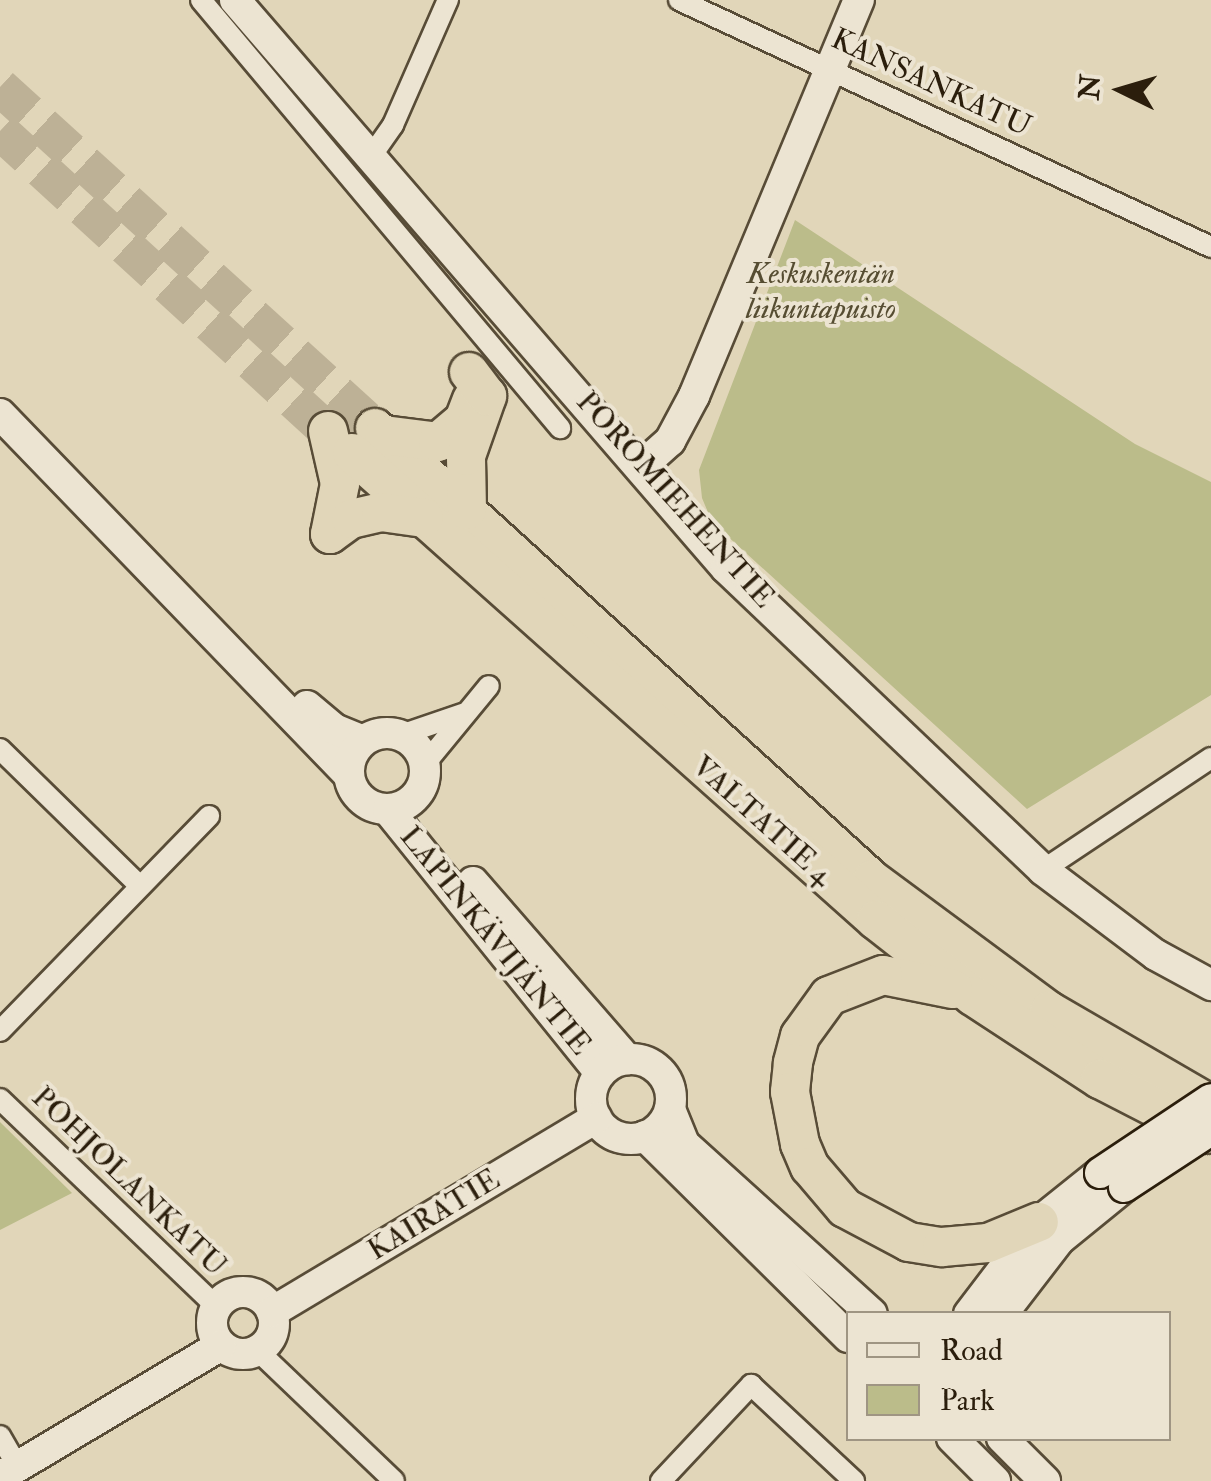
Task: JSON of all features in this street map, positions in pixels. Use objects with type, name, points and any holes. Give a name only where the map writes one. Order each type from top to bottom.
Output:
[{"type":"highway","points":[[424,518],[381,512],[351,519],[330,534],[340,484],[360,437],[428,445],[449,437],[472,396],[469,372],[487,396],[466,456],[467,510]]},
{"type":"highway","name":"VALTATIE 4","points":[[360,437],[467,510],[872,880],[1049,1012],[1211,1102]]},
{"type":"highway","name":"VALTATIE 4","points":[[360,437],[424,518],[805,860],[972,996],[1100,1079],[1211,1133]]},
{"type":"highway","points":[[972,996],[883,975],[829,996],[806,1025],[793,1063],[796,1132],[828,1192],[884,1234],[942,1248],[968,1246],[1038,1222]]},
{"type":"main road","name":"POROMIEHENTIE","points":[[236,0],[642,466],[726,568],[1043,870],[1156,955],[1211,986]]},
{"type":"main road","points":[[642,466],[670,441],[694,396],[859,0]]},
{"type":"main road","points":[[0,414],[150,563],[169,595],[348,774],[359,798],[400,805],[422,785],[424,765],[400,736],[364,740],[334,729],[181,581],[150,563]]},
{"type":"main road","points":[[348,774],[364,740]]},
{"type":"main road","name":"LAPINKÄVIJÄNTIE","points":[[400,805],[613,1066]]},
{"type":"main road","points":[[846,1335],[645,1136],[617,1136],[596,1118],[591,1095],[613,1066],[662,1074],[684,1144],[869,1311]]},
{"type":"main road","points":[[1004,1311],[1112,1180],[1211,1102]]},
{"type":"main road","points":[[645,1136],[670,1108]]},
{"type":"main road","name":"KAIRATIE","points":[[272,1312],[596,1118]]},
{"type":"main road","points":[[971,1311],[1038,1222],[1112,1180],[1211,1133]]},
{"type":"main road","points":[[251,1293],[272,1312],[271,1338],[258,1351],[239,1354],[221,1346],[212,1327],[217,1307],[232,1294],[251,1293]]},
{"type":"main road","points":[[9,1472],[221,1346]]},
{"type":"main road","points":[[955,1441],[995,1481]]},
{"type":"main road","points":[[1005,1441],[1046,1481]]},
{"type":"street","name":"POROMIEHENTIE","points":[[201,0],[560,428]]},
{"type":"street","points":[[372,155],[393,125],[448,0]]},
{"type":"street","name":"KANSANKATU","points":[[679,0],[1211,247]]},
{"type":"street","points":[[400,736],[462,714],[489,686]]},
{"type":"street","points":[[424,765],[459,729],[462,714]]},
{"type":"street","points":[[0,750],[140,886]]},
{"type":"street","points":[[1043,870],[1211,758]]},
{"type":"street","points":[[0,1030],[208,816]]},
{"type":"street","name":"POHJOLANKATU","points":[[0,1098],[217,1307]]},
{"type":"street","points":[[258,1351],[394,1481]]},
{"type":"street","points":[[660,1481],[751,1385],[854,1481]]},
{"type":"street","points":[[0,1436],[9,1472]]},
{"type":"green space","name":"Keskuskentän liikuntapuisto","points":[[795,220],[1135,444],[1211,482],[1211,695],[1027,809],[712,522],[702,498],[699,470]]},
{"type":"green space","points":[[0,1122],[72,1193],[0,1230]]},
{"type":"tunnel","points":[[0,87],[375,428]]},
{"type":"tunnel","points":[[0,131],[352,453]]}]
